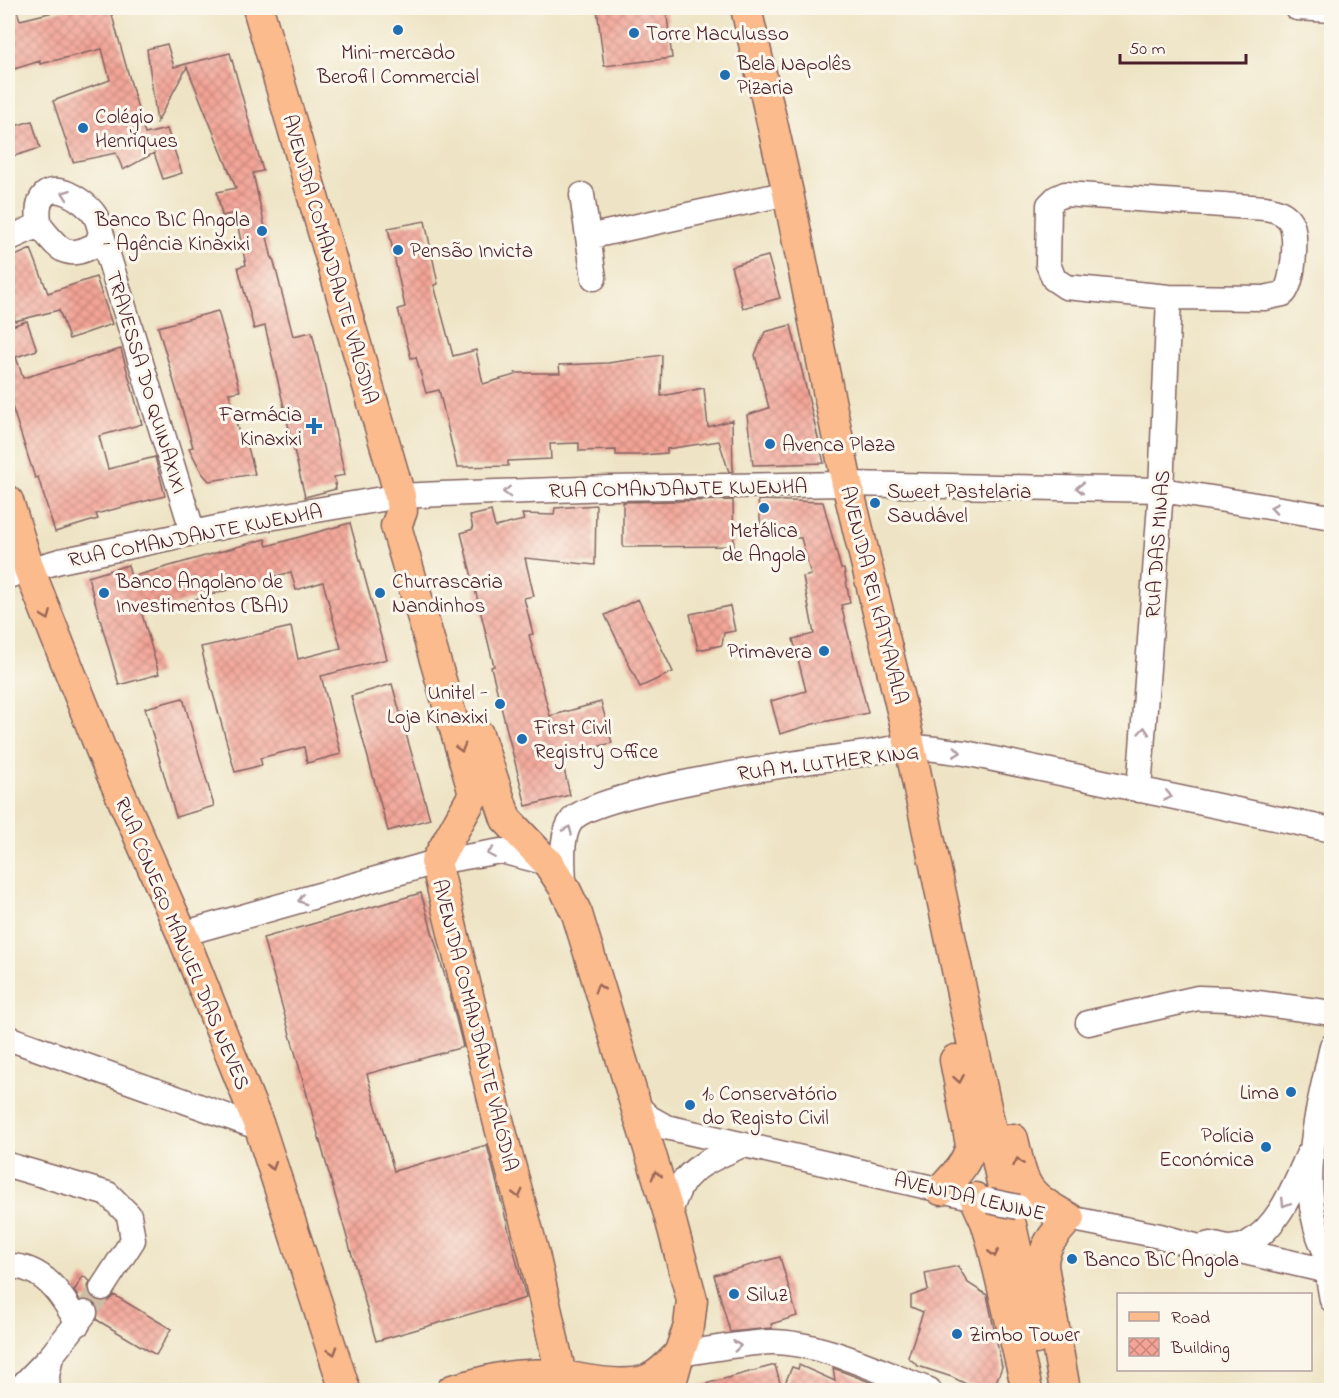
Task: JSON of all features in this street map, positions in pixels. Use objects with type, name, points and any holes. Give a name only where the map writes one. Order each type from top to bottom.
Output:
[{"type":"main road","name":"AVENIDA COMANDANTE VALÓDIA","points":[[258,8],[401,504],[412,522],[418,540],[496,791],[506,819],[556,875],[577,914],[669,1214],[692,1300],[691,1315],[669,1390]]},
{"type":"main road","name":"AVENIDA REI KATYAVALA","points":[[746,8],[788,193],[847,484],[910,747],[999,1203]]},
{"type":"main road","name":"RUA CÓNEGO MANUEL DAS NEVES","points":[[8,501],[18,573],[101,750],[182,934],[260,1128],[345,1390]]},
{"type":"main road","name":"AVENIDA COMANDANTE VALÓDIA","points":[[401,504],[396,526],[474,794],[436,862],[498,1120],[534,1254],[572,1381]]},
{"type":"main road","points":[[941,898],[934,915],[934,936],[971,1145],[969,1155],[962,1167],[941,1190]]},
{"type":"main road","points":[[941,898],[961,924],[970,944],[1023,1182],[1037,1199],[1069,1218],[1049,1240],[1043,1253],[1042,1266],[1065,1390]]},
{"type":"main road","points":[[999,1203],[986,1222],[1027,1390]]},
{"type":"main road","points":[[999,1203],[1047,1390]]},
{"type":"main road","points":[[452,1390],[506,1377],[640,1382],[658,1373],[679,1354]]},
{"type":"street","points":[[1298,8],[1332,10]]},
{"type":"street","points":[[56,190],[67,193],[95,215],[101,232],[97,244],[74,254],[59,248],[39,225],[40,201],[48,192],[56,190]]},
{"type":"street","points":[[588,237],[788,193]]},
{"type":"street","points":[[1065,194],[1265,208],[1280,212],[1292,224],[1294,232],[1291,284],[1283,294],[1264,298],[1169,297],[1066,287],[1054,279],[1048,264],[1049,205],[1056,198],[1065,194]]},
{"type":"street","points":[[582,195],[594,278]]},
{"type":"street","points":[[8,239],[39,225]]},
{"type":"street","name":"TRAVESSA DO QUINAXIXI","points":[[101,232],[193,532]]},
{"type":"street","name":"RUA DAS MINAS","points":[[1139,790],[1161,490],[1169,297]]},
{"type":"street","name":"RUA COMANDANTE KWENHA","points":[[18,573],[193,532],[401,504],[598,489],[847,484],[1161,490],[1332,517]]},
{"type":"street","name":"RUA M. LUTHER KING","points":[[556,875],[564,834],[573,819],[614,800],[714,778],[910,747],[965,753],[1332,830]]},
{"type":"street","points":[[182,934],[436,862],[501,851],[556,875]]},
{"type":"street","points":[[1088,1023],[1198,998],[1228,999],[1332,1013]]},
{"type":"street","points":[[8,1038],[260,1128]]},
{"type":"street","points":[[1331,1280],[1312,1203],[1311,1150],[1332,1046]]},
{"type":"street","name":"AVENIDA LENINE","points":[[634,1103],[650,1118],[666,1127],[740,1146],[1160,1236],[1199,1247],[1208,1255],[1331,1280]]},
{"type":"street","points":[[669,1214],[683,1182],[696,1170],[740,1146]]},
{"type":"street","points":[[1229,1248],[1245,1245],[1268,1226],[1288,1198],[1311,1150]]},
{"type":"street","points":[[8,1165],[108,1194],[129,1215],[133,1240],[102,1288]]},
{"type":"street","name":"AVENIDA LENINE","points":[[1199,1247],[1210,1244],[1229,1248],[1331,1280]]},
{"type":"street","points":[[8,1266],[17,1266],[47,1278],[82,1318],[51,1356],[18,1390]]},
{"type":"street","points":[[679,1354],[771,1342],[801,1345],[826,1351],[929,1390]]},
{"type":"street","points":[[48,1390],[47,1377],[51,1356]]},
{"type":"building","points":[[8,8],[16,8],[20,20],[70,8],[110,8],[145,134],[167,129],[182,173],[163,179],[154,153],[123,170],[116,153],[73,162],[53,101],[110,80],[102,49],[40,64],[40,61],[8,71]]},
{"type":"building","name":"Torre Maculusso","points":[[597,8],[666,8],[672,58],[604,66]]},
{"type":"building","points":[[167,44],[174,67],[230,53],[263,171],[253,173],[272,259],[293,336],[312,332],[345,475],[334,477],[336,489],[305,497],[265,326],[254,329],[238,267],[246,265],[235,213],[222,216],[217,192],[236,188],[187,67],[157,122],[147,49]]},
{"type":"building","points":[[32,121],[40,148],[8,158],[8,128]]},
{"type":"building","points":[[425,221],[438,284],[434,285],[453,356],[476,350],[483,384],[515,375],[515,373],[560,373],[559,365],[608,363],[662,355],[661,396],[704,388],[708,427],[732,420],[733,471],[729,472],[719,441],[667,449],[667,453],[642,455],[616,455],[616,450],[579,451],[579,443],[550,444],[551,459],[508,461],[508,466],[457,467],[439,390],[426,393],[416,357],[411,358],[398,309],[405,307],[388,228]]},
{"type":"building","points":[[31,249],[48,293],[96,277],[112,324],[69,339],[59,310],[15,321],[8,295],[8,259]]},
{"type":"building","points":[[768,256],[780,298],[743,308],[731,266]]},
{"type":"building","points":[[218,311],[240,391],[229,393],[239,434],[244,432],[255,474],[209,481],[202,473],[189,448],[193,447],[158,327]]},
{"type":"building","points":[[27,321],[37,350],[16,357],[23,378],[121,349],[142,424],[99,436],[108,469],[155,457],[165,496],[96,514],[98,519],[55,532],[8,394],[8,327]]},
{"type":"building","points":[[791,325],[824,463],[753,465],[747,415],[769,408],[755,355],[765,332]]},
{"type":"building","points":[[733,500],[734,546],[623,547],[623,502]]},
{"type":"building","points":[[758,500],[823,502],[841,569],[844,569],[850,603],[841,605],[868,713],[813,724],[780,734],[771,701],[806,691],[793,639],[814,634],[803,577],[811,575],[801,538],[762,536]]},
{"type":"building","points":[[596,505],[595,565],[525,558],[534,596],[524,598],[533,634],[529,635],[550,716],[601,702],[612,743],[561,756],[570,795],[526,806],[491,667],[494,666],[461,533],[473,529],[470,516],[491,511],[495,527],[524,520],[522,514],[554,515],[555,508]]},
{"type":"building","points":[[350,523],[387,659],[321,676],[341,754],[307,763],[304,747],[260,758],[262,765],[235,772],[207,672],[201,647],[291,627],[298,659],[341,648],[323,582],[296,590],[291,572],[142,614],[159,674],[119,685],[88,577],[128,565],[131,577],[265,539],[267,546]]},
{"type":"building","points":[[638,599],[673,672],[640,687],[605,615]]},
{"type":"building","points":[[730,606],[735,631],[724,633],[722,645],[698,650],[690,614]]},
{"type":"building","points":[[392,684],[430,819],[388,831],[351,696]]},
{"type":"building","points":[[183,698],[214,806],[176,817],[145,708]]},
{"type":"building","points":[[421,893],[463,1047],[367,1074],[394,1171],[487,1145],[526,1298],[376,1341],[263,938]]},
{"type":"building","points":[[780,1257],[797,1316],[771,1324],[772,1328],[730,1332],[714,1275]]},
{"type":"building","name":"Zimbo Tower","points":[[958,1266],[968,1283],[987,1295],[1002,1367],[993,1390],[978,1390],[952,1377],[918,1366],[908,1357],[923,1312],[911,1307],[911,1296],[928,1290],[925,1273]]},
{"type":"building","points":[[83,1276],[90,1281],[89,1294],[95,1300],[108,1301],[114,1295],[171,1329],[156,1355],[97,1320],[98,1308],[94,1302],[88,1299],[80,1300],[74,1291]]},
{"type":"building","points":[[775,1365],[782,1390],[699,1390],[698,1386]]},
{"type":"building","points":[[799,1365],[835,1381],[833,1368],[891,1390],[782,1390],[792,1367],[798,1369]]},
{"type":"tunnel","points":[[85,1313],[102,1288]]},
{"type":"place","name":"Mini-mercado Berofil Commercial","points":[[398,30]]},
{"type":"place","name":"Torre Maculusso","points":[[634,33]]},
{"type":"place","name":"Bela Napolês Pizaria","points":[[725,75]]},
{"type":"place","name":"Colégio Henriques","points":[[83,128]]},
{"type":"place","name":"Banco BIC Angola - Agência Kinaxixi","points":[[262,231]]},
{"type":"place","name":"Pensão Invicta","points":[[398,250]]},
{"type":"place","name":"Farmácia Kinaxixi","points":[[314,426]]},
{"type":"place","name":"Avenca Plaza","points":[[770,444]]},
{"type":"place","name":"Sweet Pastelaria Saudável","points":[[875,503]]},
{"type":"place","name":"Metálica de Angola","points":[[764,508]]},
{"type":"place","name":"Banco Angolano de Investimentos (BAI)","points":[[104,593]]},
{"type":"place","name":"Churrascaria Nandinhos","points":[[380,593]]},
{"type":"place","name":"Primavera","points":[[824,651]]},
{"type":"place","name":"Unitel - Loja Kinaxixi","points":[[500,704]]},
{"type":"place","name":"First Civil Registry Office","points":[[522,739]]},
{"type":"place","name":"Lima","points":[[1291,1092]]},
{"type":"place","name":"1º Conservatório do Registo Civil","points":[[690,1105]]},
{"type":"place","name":"Polícia Económica","points":[[1266,1147]]},
{"type":"place","name":"Banco BIC Angola","points":[[1072,1259]]},
{"type":"place","name":"Siluz","points":[[734,1294]]},
{"type":"place","name":"Zimbo Tower","points":[[957,1334]]}]
